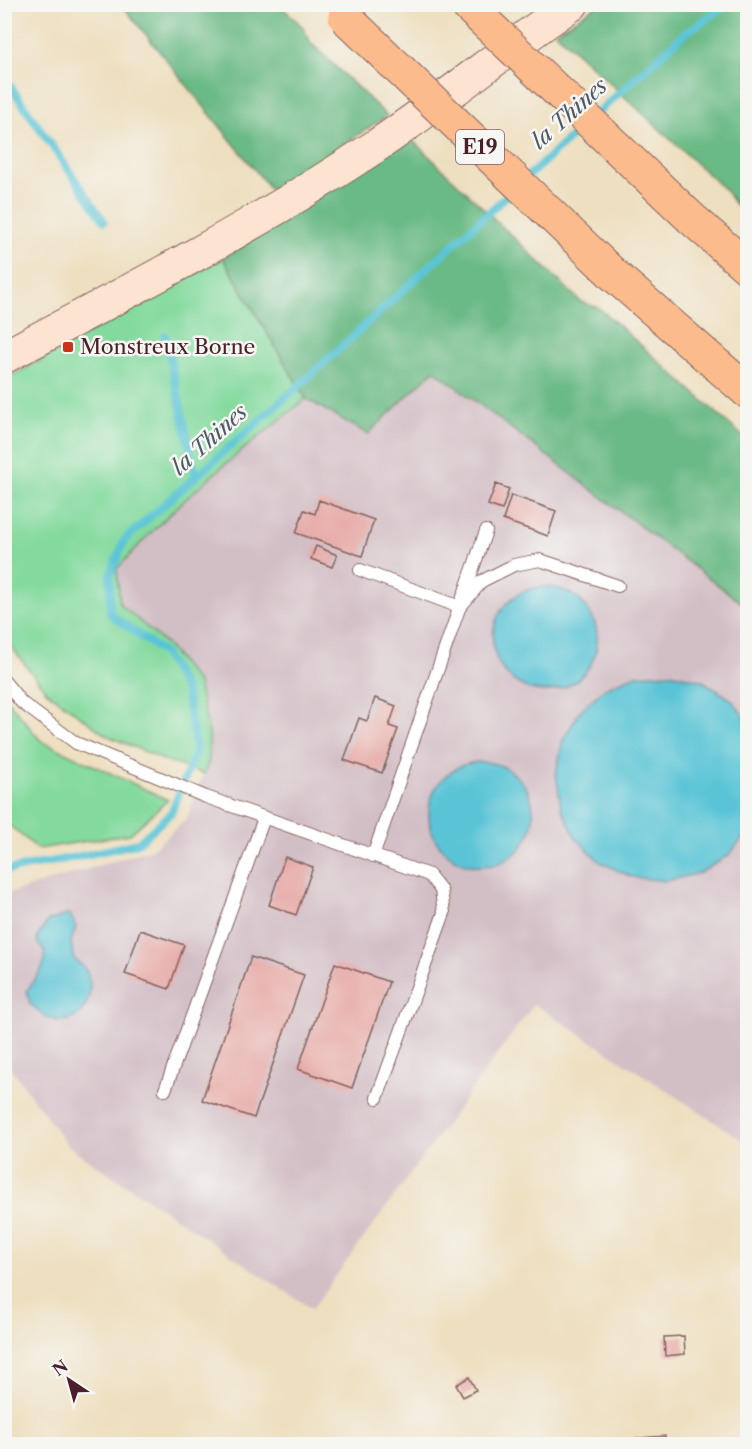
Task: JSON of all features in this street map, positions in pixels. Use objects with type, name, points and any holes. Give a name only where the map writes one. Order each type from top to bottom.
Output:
[{"type":"highway","points":[[466,4],[691,218],[747,268]]},
{"type":"highway","name":"E19","points":[[338,11],[615,276],[747,392]]},
{"type":"main road","points":[[4,357],[158,277],[263,217],[374,148],[572,4]]},
{"type":"lane","points":[[373,856],[486,531]]},
{"type":"lane","points":[[460,607],[482,581],[514,565],[540,560],[618,586]]},
{"type":"lane","points":[[360,570],[460,607]]},
{"type":"lane","points":[[4,681],[22,703],[76,743],[206,797],[429,875],[441,890],[444,913],[377,1098]]},
{"type":"lane","points":[[165,1090],[264,818]]},
{"type":"shaded area","points":[[434,370],[747,607],[747,1143],[534,1004],[312,1309],[68,1146],[5,1060],[4,895],[152,849],[186,820],[209,760],[166,644],[120,604],[117,569],[149,533],[245,447],[306,399],[368,434]]},
{"type":"green space","points":[[122,5],[280,5],[303,27],[311,43],[387,116],[272,191]]},
{"type":"green space","points":[[598,5],[747,5],[747,216],[736,206],[726,191],[555,32]]},
{"type":"green space","points":[[408,136],[581,302],[599,308],[747,440],[747,607],[434,370],[368,434],[306,399],[223,258]]},
{"type":"green space","points":[[223,258],[306,399],[184,501],[138,545],[117,569],[120,604],[166,644],[198,683],[209,733],[209,760],[204,774],[106,735],[46,691],[5,639],[4,380]]},
{"type":"green space","points":[[5,697],[41,741],[168,800],[130,834],[38,849],[5,822]]},
{"type":"water","points":[[545,587],[565,591],[574,596],[588,610],[593,619],[597,639],[593,659],[588,668],[574,682],[565,687],[545,691],[525,687],[516,682],[502,668],[497,659],[493,639],[497,619],[502,610],[516,596],[525,591]]},
{"type":"water","points":[[670,673],[703,681],[732,700],[747,721],[748,832],[729,855],[700,873],[666,881],[632,877],[600,862],[576,838],[561,807],[556,773],[563,740],[580,711],[605,688],[636,675]]},
{"type":"water","points":[[481,762],[501,766],[518,777],[529,794],[533,814],[529,834],[518,851],[501,862],[481,866],[461,862],[444,851],[433,834],[429,814],[433,794],[444,777],[461,766]]},
{"type":"water","points":[[70,914],[76,927],[71,941],[74,959],[85,969],[90,989],[84,1008],[78,1015],[69,1020],[60,1021],[46,1017],[30,1004],[27,991],[43,967],[45,951],[38,944],[37,937],[48,921]]},
{"type":"building","points":[[496,484],[509,489],[502,510],[488,505]]},
{"type":"building","points":[[511,495],[556,511],[548,536],[503,520]]},
{"type":"building","points":[[319,500],[374,520],[362,556],[296,533],[304,510],[315,514]]},
{"type":"building","points":[[316,546],[337,555],[332,567],[311,559]]},
{"type":"building","points":[[375,698],[396,706],[389,726],[398,729],[382,773],[344,760],[359,718],[367,721]]},
{"type":"building","points":[[285,857],[313,867],[296,915],[269,905]]},
{"type":"building","points":[[140,930],[184,945],[169,989],[125,974]]},
{"type":"building","points":[[251,957],[304,975],[254,1118],[202,1100]]},
{"type":"building","points":[[335,963],[389,982],[352,1088],[298,1069]]},
{"type":"building","points":[[684,1336],[685,1354],[665,1356],[664,1337]]},
{"type":"building","points":[[469,1377],[476,1390],[463,1397],[456,1385]]},
{"type":"building","points":[[665,1436],[666,1444],[630,1444],[630,1439]]},
{"type":"waterway","name":"la Thines","points":[[595,115],[685,33],[729,4]]},
{"type":"waterway","points":[[4,77],[104,221]]},
{"type":"waterway","name":"la Thines","points":[[524,180],[584,125]]},
{"type":"waterway","name":"la Thines","points":[[4,871],[138,843],[171,813],[196,751],[186,691],[164,653],[110,614],[110,575],[125,539],[303,382],[513,190]]},
{"type":"waterway","points":[[165,336],[196,477]]},
{"type":"place","name":"Monstreux Borne","points":[[68,347]]}]
